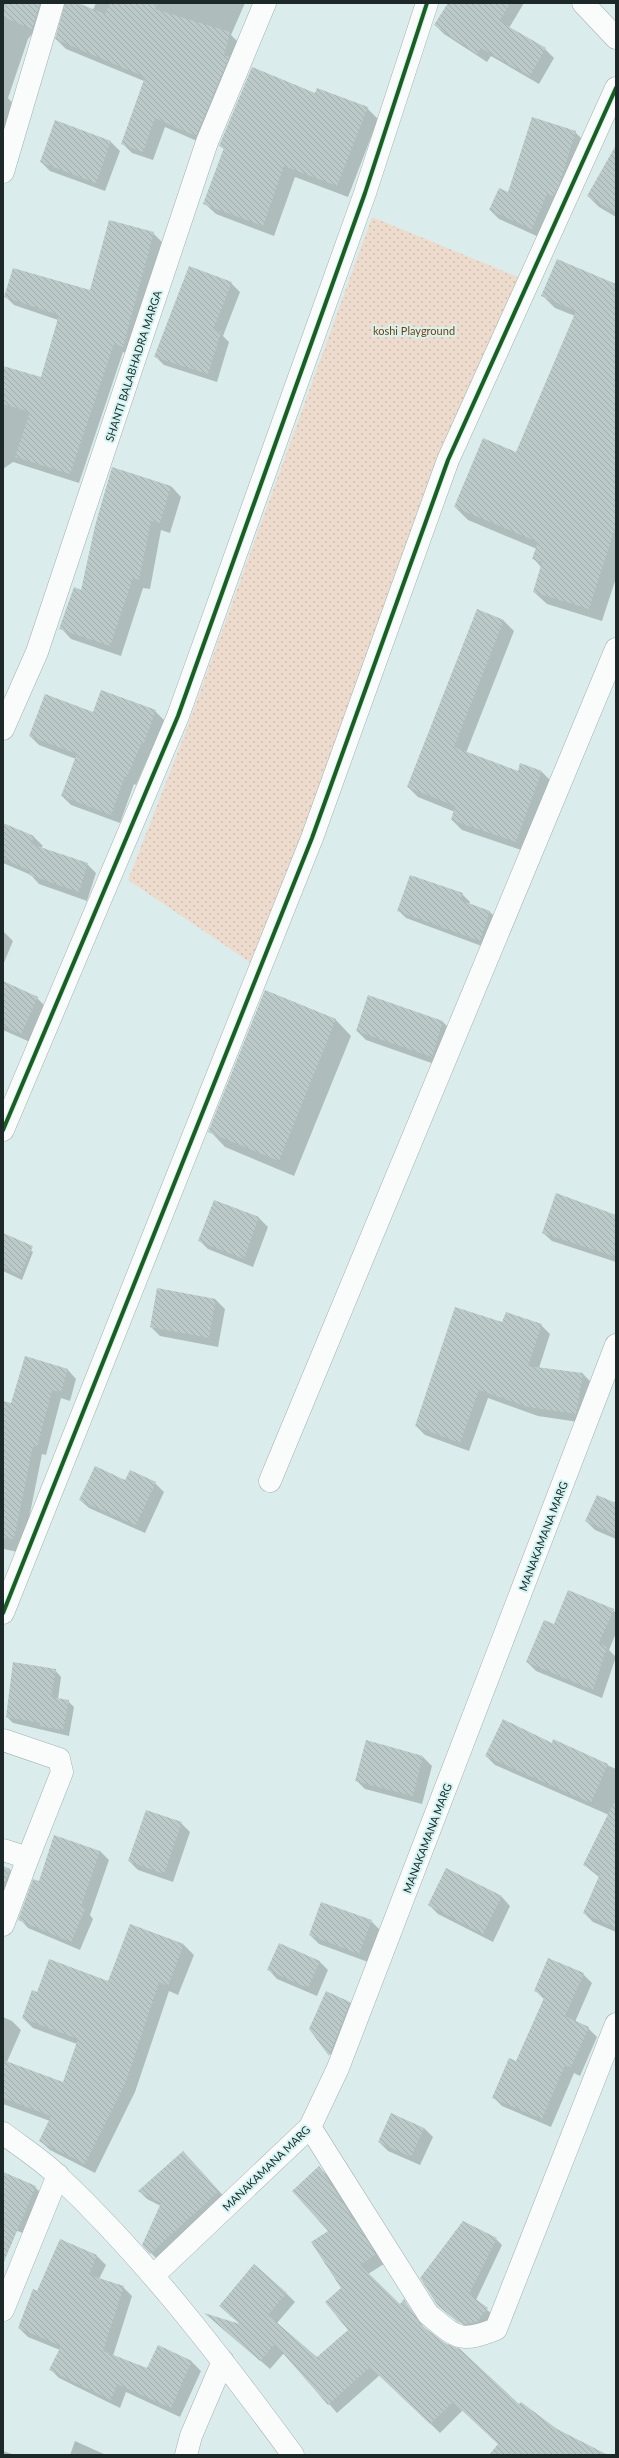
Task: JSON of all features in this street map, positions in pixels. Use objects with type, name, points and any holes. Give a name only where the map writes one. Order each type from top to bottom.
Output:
[{"type":"street","points":[[3,172],[53,3]]},
{"type":"street","name":"SHANTI BALABHADRA MARGA","points":[[3,729],[37,652],[207,142],[265,3]]},
{"type":"street","points":[[3,1130],[178,716],[365,193],[428,3]]},
{"type":"street","points":[[582,3],[616,38]]},
{"type":"street","points":[[3,1613],[312,838],[448,460],[616,88]]},
{"type":"street","points":[[270,1481],[616,649]]},
{"type":"street","name":"MANAKAMANA MARG","points":[[153,2276],[310,2127],[341,2061],[616,1345]]},
{"type":"street","points":[[3,1740],[59,1760],[62,1765],[62,1772],[3,1924]]},
{"type":"street","points":[[3,1850],[28,1858]]},
{"type":"street","points":[[310,2127],[428,2314],[456,2337],[477,2337],[496,2329],[616,2024]]},
{"type":"street","points":[[3,2133],[58,2175],[153,2276],[223,2361],[293,2455]]},
{"type":"street","points":[[3,2310],[58,2175]]},
{"type":"street","points":[[186,2455],[191,2436],[223,2361]]},
{"type":"green space","name":"koshi Playground","points":[[372,217],[518,277],[254,965],[128,880],[184,736]]},
{"type":"building","points":[[3,3],[40,3],[32,29],[3,17]]},
{"type":"building","points":[[65,3],[78,3],[105,14],[110,3],[158,3],[155,9],[230,32],[224,55],[229,57],[196,136],[155,118],[143,152],[121,144],[145,77],[55,39]]},
{"type":"building","points":[[448,3],[511,3],[499,21],[546,48],[530,76],[481,48],[477,54],[434,25]]},
{"type":"building","points":[[252,67],[315,93],[317,88],[368,107],[337,186],[284,166],[263,226],[203,204],[224,148],[219,146]]},
{"type":"building","points":[[532,117],[576,131],[559,185],[553,196],[547,194],[532,229],[489,210],[499,188],[508,192]]},
{"type":"building","points":[[55,120],[111,141],[96,183],[40,162]]},
{"type":"building","points":[[616,145],[616,213],[587,196]]},
{"type":"building","points":[[109,220],[154,232],[123,347],[114,344],[70,474],[15,457],[30,412],[3,404],[3,366],[41,377],[59,315],[4,297],[13,268],[90,290]]},
{"type":"building","points":[[557,259],[616,284],[616,525],[589,609],[533,592],[542,562],[532,559],[538,542],[454,507],[483,438],[516,452],[576,311],[541,296]]},
{"type":"building","points":[[189,266],[232,282],[213,330],[221,332],[208,374],[154,357]]},
{"type":"building","points":[[112,467],[171,486],[160,523],[151,521],[139,580],[133,578],[110,646],[59,629],[74,587],[81,590],[95,526]]},
{"type":"building","points":[[477,609],[504,620],[454,747],[518,771],[520,763],[542,771],[516,842],[451,820],[455,806],[407,787]]},
{"type":"building","points":[[101,690],[156,710],[144,743],[142,742],[127,777],[125,776],[111,815],[61,796],[76,756],[74,753],[29,736],[45,694],[93,712]]},
{"type":"building","points":[[3,823],[34,836],[31,844],[88,863],[79,892],[29,875],[31,871],[3,859]]},
{"type":"building","points":[[410,875],[463,893],[460,900],[490,911],[480,941],[397,911]]},
{"type":"building","points":[[3,981],[38,997],[21,1034],[3,1026]]},
{"type":"building","points":[[265,990],[336,1019],[279,1161],[208,1132]]},
{"type":"building","points":[[368,995],[443,1021],[432,1057],[356,1031]]},
{"type":"building","points":[[556,1193],[616,1215],[616,1257],[542,1233]]},
{"type":"building","points":[[214,1200],[259,1217],[244,1259],[198,1241]]},
{"type":"building","points":[[3,1233],[33,1246],[20,1275],[3,1267]]},
{"type":"building","points":[[157,1288],[216,1299],[209,1338],[150,1327]]},
{"type":"building","points":[[455,1307],[502,1322],[506,1312],[542,1324],[528,1366],[583,1373],[576,1414],[528,1407],[479,1390],[460,1443],[415,1426]]},
{"type":"building","points":[[25,1356],[68,1369],[61,1392],[52,1390],[37,1447],[33,1446],[14,1539],[3,1538],[3,1401],[11,1403]]},
{"type":"building","points":[[95,1466],[125,1480],[130,1470],[156,1482],[136,1525],[79,1500]]},
{"type":"building","points":[[597,1495],[616,1503],[616,1535],[585,1521]]},
{"type":"building","points":[[568,1590],[614,1609],[599,1643],[607,1647],[593,1690],[526,1662],[544,1620],[554,1624]]},
{"type":"building","points":[[13,1662],[56,1669],[51,1697],[69,1700],[63,1730],[40,1726],[40,1723],[6,1717]]},
{"type":"building","points":[[503,1719],[552,1743],[553,1739],[608,1764],[591,1803],[485,1756]]},
{"type":"building","points":[[366,1740],[423,1756],[413,1796],[355,1781]]},
{"type":"building","points":[[616,1798],[616,1928],[583,1913],[600,1874],[583,1865]]},
{"type":"building","points":[[146,1810],[182,1822],[164,1874],[128,1861]]},
{"type":"building","points":[[54,1835],[100,1851],[81,1907],[85,1909],[71,1942],[18,1920],[33,1879],[39,1881]]},
{"type":"building","points":[[3,1866],[10,1869],[3,1889]]},
{"type":"building","points":[[446,1868],[502,1896],[483,1934],[428,1905]]},
{"type":"building","points":[[321,1902],[372,1920],[359,1954],[309,1935]]},
{"type":"building","points":[[130,1924],[184,1944],[168,1986],[159,1982],[126,2082],[85,2164],[39,2141],[51,2116],[3,2098],[3,2060],[63,2082],[78,2039],[22,2018],[32,1990],[37,1992],[49,1959],[108,1981]]},
{"type":"building","points":[[279,1943],[320,1961],[308,1988],[267,1970]]},
{"type":"building","points":[[548,1958],[584,1973],[565,2016],[589,2027],[571,2067],[565,2065],[542,2119],[492,2098],[509,2058],[516,2061],[545,1996],[534,1991]]},
{"type":"building","points":[[326,1991],[350,2002],[329,2056],[309,2029]]},
{"type":"building","points":[[391,2113],[424,2128],[411,2157],[378,2142]]},
{"type":"building","points":[[183,2151],[219,2191],[150,2254],[142,2245],[161,2203],[138,2191]]},
{"type":"building","points":[[319,2166],[376,2254],[360,2265],[400,2304],[404,2299],[420,2324],[445,2343],[460,2349],[519,2404],[521,2402],[557,2429],[608,2455],[489,2455],[498,2444],[453,2402],[430,2424],[370,2367],[328,2405],[275,2344],[260,2361],[204,2313],[240,2324],[219,2306],[254,2264],[287,2293],[268,2315],[317,2357],[348,2330],[325,2302],[341,2288],[311,2242],[328,2231],[292,2191]]},
{"type":"building","points":[[3,2172],[36,2186],[3,2264]]},
{"type":"building","points":[[463,2221],[497,2238],[469,2294],[488,2308],[477,2322],[466,2324],[458,2322],[438,2306],[420,2278]]},
{"type":"building","points":[[60,2239],[97,2255],[89,2275],[124,2286],[103,2351],[147,2368],[158,2345],[192,2361],[171,2408],[117,2384],[111,2400],[49,2370],[61,2346],[18,2328],[33,2289],[37,2291]]},
{"type":"cycle path","points":[[3,1130],[178,716],[365,193],[427,3]]},
{"type":"cycle path","points":[[3,1613],[312,838],[448,460],[616,88]]}]
